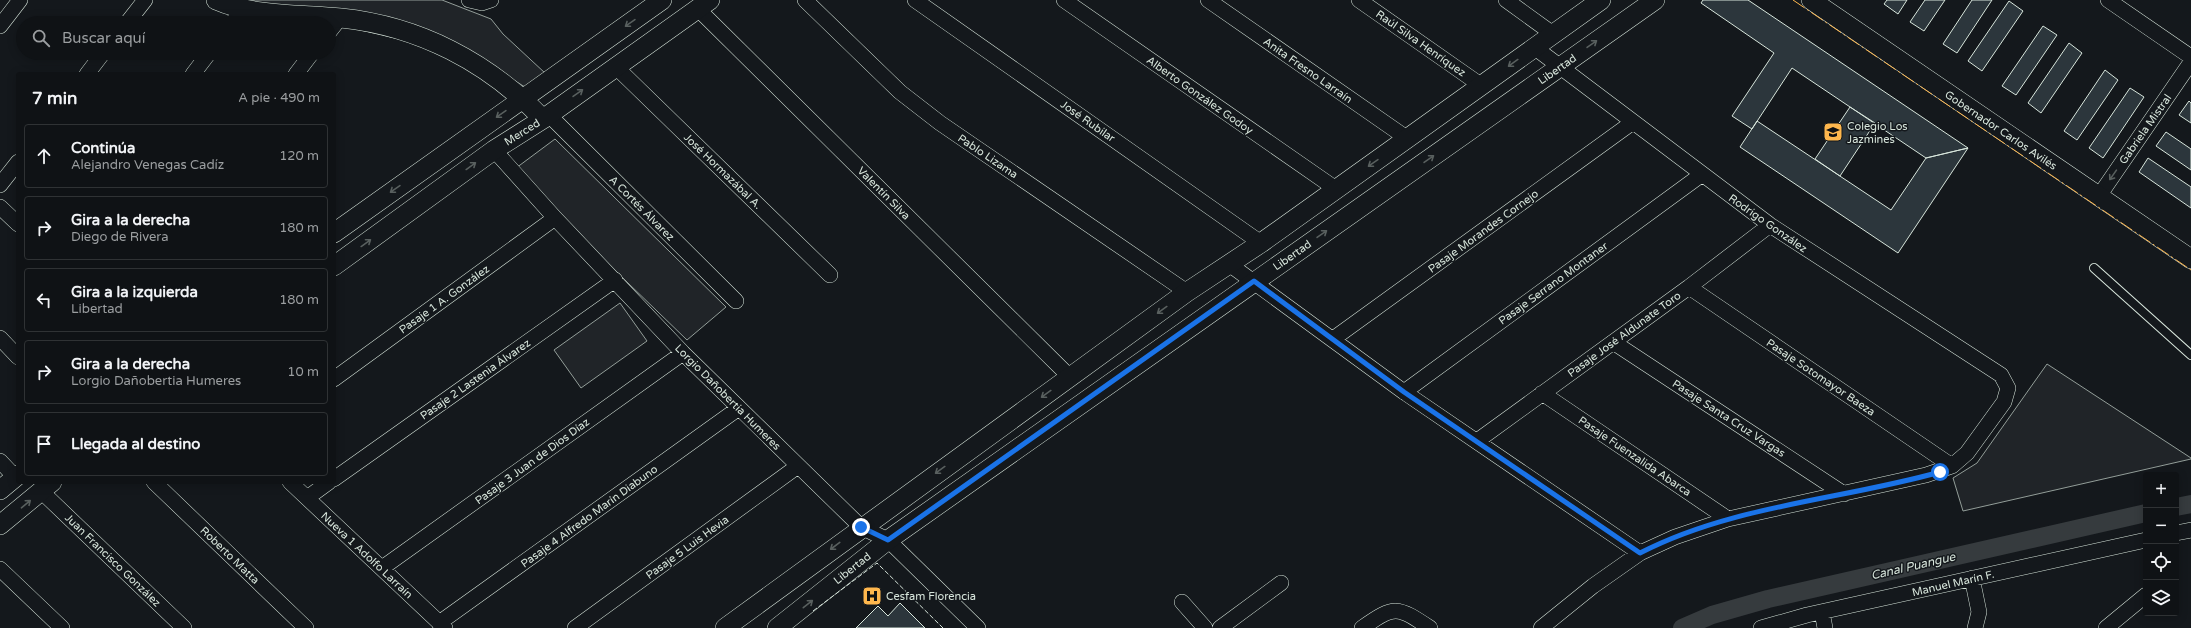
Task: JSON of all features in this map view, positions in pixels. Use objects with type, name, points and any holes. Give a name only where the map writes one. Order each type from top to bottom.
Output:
[{"type":"street","points":[[0,26],[20,0]]},
{"type":"street","points":[[132,16],[145,0]]},
{"type":"street","points":[[216,0],[244,8],[287,16]]},
{"type":"street","points":[[469,0],[482,3],[491,0]]},
{"type":"street","points":[[336,232],[662,0]]},
{"type":"street","name":"Pablo Lizama","points":[[805,0],[900,92],[946,127],[1187,292]]},
{"type":"street","name":"José Rubilar","points":[[915,0],[1261,243]]},
{"type":"street","name":"Alberto González Godoy","points":[[1064,0],[1336,189]]},
{"type":"street","name":"Anita Fresno Larraín","points":[[1208,0],[1408,139]]},
{"type":"street","name":"Raúl Silva Henríquez","points":[[1360,0],[1482,86]]},
{"type":"street","points":[[1506,0],[1553,34]]},
{"type":"street","points":[[733,626],[861,527],[1187,292],[1261,243],[1601,0]]},
{"type":"street","name":"Libertad","points":[[777,628],[888,540],[1655,0]]},
{"type":"street","name":"Gobernador Carlos Avilés","points":[[1811,0],[2191,259]]},
{"type":"street","points":[[2108,0],[2191,57]]},
{"type":"street","name":"Merced","points":[[336,265],[494,150],[704,4]]},
{"type":"street","name":"Valentín Silva","points":[[704,4],[1070,377]]},
{"type":"street","points":[[238,16],[244,8]]},
{"type":"street","points":[[336,25],[400,30],[443,45],[484,69],[545,116]]},
{"type":"street","name":"Rodrigo González","points":[[1534,48],[1701,175],[1770,225],[2001,375],[2008,388],[2007,398],[1967,453],[1952,466]]},
{"type":"street","points":[[89,72],[98,60]]},
{"type":"street","points":[[195,72],[204,60]]},
{"type":"street","points":[[298,72],[307,60]]},
{"type":"street","name":"Gabriela Mistral","points":[[2099,196],[2191,62]]},
{"type":"street","name":"José Hormazábal A.","points":[[616,66],[830,275]]},
{"type":"street","name":"A Cortés Álvarez","points":[[545,116],[736,301]]},
{"type":"street","name":"Pasaje Morandes Cornejo","points":[[1333,339],[1633,122]]},
{"type":"street","name":"Lorgio Dañobertia Humeres","points":[[494,150],[555,218],[683,353],[861,527],[888,540],[978,628]]},
{"type":"street","points":[[0,185],[16,165]]},
{"type":"street","name":"Pasaje Serrano Montaner","points":[[1404,392],[1701,175]]},
{"type":"street","points":[[0,207],[16,222]]},
{"type":"street","name":"Pasaje 1 A. González","points":[[336,378],[555,218]]},
{"type":"street","name":"Pasaje José Aldunate Toro","points":[[1477,441],[1690,287],[1770,225]]},
{"type":"street","points":[[1229,264],[1404,392],[1640,553]]},
{"type":"street","name":"Pasaje 2 Lastenia Álvarez","points":[[336,478],[615,280]]},
{"type":"street","name":"Pasaje Sotomayor Baeza","points":[[1690,287],[1952,466]]},
{"type":"street","points":[[0,338],[16,355]]},
{"type":"street","name":"Pasaje Santa Cruz Vargas","points":[[1613,342],[1844,494]]},
{"type":"street","name":"Pasaje 3 Juan de Dios Díaz","points":[[382,568],[683,353]]},
{"type":"street","name":"Pasaje Fuenzalida Abarca","points":[[1542,393],[1728,520]]},
{"type":"street","name":"Pasaje 4 Alfredo Marín Diabuno","points":[[442,625],[739,408]]},
{"type":"street","points":[[0,461],[16,475]]},
{"type":"street","name":"Pasaje 5 Luis Hevia","points":[[575,628],[798,466]]},
{"type":"street","points":[[1541,628],[1593,586],[1640,553],[1675,537],[1728,520],[1926,475],[1952,466]]},
{"type":"street","points":[[0,490],[16,477]]},
{"type":"street","name":"Roberto Matta","points":[[156,484],[306,628]]},
{"type":"street","name":"Nueva 1 Adolfo Larraín","points":[[292,484],[442,625]]},
{"type":"street","points":[[307,498],[326,484]]},
{"type":"street","points":[[0,526],[47,487]]},
{"type":"street","name":"Juan Francisco González","points":[[47,487],[184,628]]},
{"type":"street","points":[[2179,532],[2191,530]]},
{"type":"street","name":"Manuel Marín F.","points":[[1761,628],[1822,612],[2143,541]]},
{"type":"street","points":[[0,569],[62,628]]},
{"type":"street","points":[[1972,578],[1980,612],[1975,628]]},
{"type":"street","points":[[1220,628],[1281,583]]},
{"type":"street","points":[[2106,628],[2143,597]]},
{"type":"street","points":[[1182,602],[1205,628]]},
{"type":"street","points":[[1362,628],[1381,614],[1398,610],[1406,612],[1430,628]]},
{"type":"street","points":[[1822,612],[1825,628]]},
{"type":"lane","points":[[2094,268],[2191,355]]},
{"type":"shaded area","points":[[232,0],[442,0],[491,19],[503,34],[545,73],[525,87],[476,57],[336,24],[336,16],[300,16]]},
{"type":"shaded area","points":[[555,139],[726,307],[687,340],[512,171]]},
{"type":"shaded area","points":[[620,303],[647,341],[581,388],[554,350]]},
{"type":"shaded area","points":[[2047,364],[2191,459],[1963,511],[1953,478],[1977,463]]},
{"type":"building","points":[[1703,0],[1748,0],[1968,148],[1926,158],[1792,68],[1752,129],[1732,116],[1774,53],[1701,3]]},
{"type":"building","points":[[1887,0],[1907,0],[1898,14],[1884,4]]},
{"type":"building","points":[[1925,0],[1945,0],[1924,31],[1910,22]]},
{"type":"building","points":[[1972,0],[1992,0],[1957,53],[1943,44]]},
{"type":"building","points":[[2009,1],[2023,11],[1982,71],[1968,61]]},
{"type":"building","points":[[2043,26],[2057,35],[2016,95],[2002,86]]},
{"type":"building","points":[[2069,43],[2082,53],[2041,113],[2028,103]]},
{"type":"building","points":[[2105,70],[2118,80],[2077,140],[2064,131]]},
{"type":"building","points":[[2130,88],[2144,97],[2103,158],[2089,148]]},
{"type":"building","points":[[2189,101],[2191,103],[2191,123],[2179,115]]},
{"type":"building","points":[[1850,107],[1875,123],[1840,176],[1815,159]]},
{"type":"building","points":[[1757,121],[1891,210],[1926,158],[1968,148],[1898,253],[1740,147]]},
{"type":"building","points":[[2166,132],[2191,149],[2191,170],[2156,146]]},
{"type":"building","points":[[2148,158],[2191,187],[2191,208],[2139,172]]},
{"type":"building","points":[[900,603],[925,628],[856,628],[878,606],[888,616]]},
{"type":"waterway","name":"Canal Puangue","points":[[2179,506],[2191,504]]},
{"type":"waterway","name":"Canal Puangue","points":[[1682,628],[1712,615],[1768,599],[2143,514]]},
{"type":"fence","points":[[813,611],[877,563],[943,628]]},
{"type":"power","points":[[1793,0],[2191,270]]},
{"type":"place","name":"Colegio Los Jazmines","points":[[1833,132]]},
{"type":"place","name":"Cesfam Florencia","points":[[872,596]]},
{"type":"route","points":[[861,527],[888,540],[1254,281],[1404,392],[1640,553],[1701,527],[1940,472]]}]
